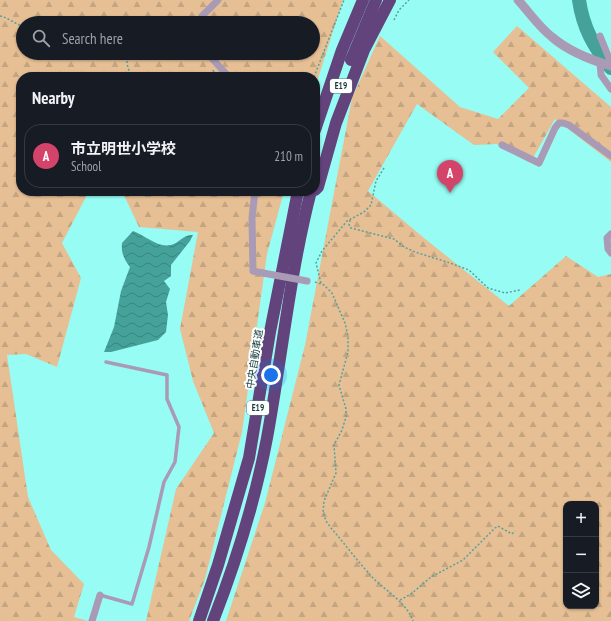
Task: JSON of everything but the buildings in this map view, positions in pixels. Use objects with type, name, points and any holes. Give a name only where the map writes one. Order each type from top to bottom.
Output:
[{"type":"highway","points":[[342,50],[356,0]]},
{"type":"highway","name":"E19","points":[[320,115],[342,50],[363,0]]},
{"type":"highway","name":"E19","points":[[320,158],[336,101],[358,40],[376,0]]},
{"type":"highway","points":[[320,180],[336,123],[364,50],[390,0]]},
{"type":"highway","name":"E19","points":[[213,621],[236,560],[256,490],[267,439],[301,234],[309,196]]},
{"type":"highway","name":"中央自動車道","points":[[198,621],[218,565],[249,458],[272,324],[309,196]]},
{"type":"street","points":[[202,16],[218,0]]},
{"type":"street","points":[[518,0],[551,37],[571,50],[600,63],[611,66]]},
{"type":"street","points":[[600,36],[611,63]]},
{"type":"street","points":[[213,60],[224,72]]},
{"type":"street","points":[[600,63],[601,75],[611,89]]},
{"type":"street","points":[[502,146],[539,163],[555,128],[559,123],[563,123],[569,125],[611,156]]},
{"type":"street","points":[[254,196],[252,218],[253,271],[307,281]]},
{"type":"street","points":[[611,234],[607,238],[608,249],[611,253]]},
{"type":"street","points":[[92,621],[100,595]]},
{"type":"lane","points":[[100,595],[132,604],[149,547],[164,482],[175,462],[179,427],[167,399],[168,375],[106,362]]},
{"type":"path","points":[[316,72],[344,0]]},
{"type":"path","points":[[394,20],[399,10],[409,0]]},
{"type":"path","points":[[0,16],[16,24]]},
{"type":"path","points":[[127,60],[129,72]]},
{"type":"path","points":[[321,283],[316,263],[318,257],[339,230],[350,220],[364,212],[371,205],[376,181],[384,168]]},
{"type":"path","points":[[350,220],[349,226],[351,228],[394,239],[404,247],[415,252],[469,270],[488,288],[505,293],[520,290]]},
{"type":"path","points":[[307,281],[321,283],[332,293],[345,323],[348,336],[348,352],[339,385],[346,409],[346,417],[342,430],[334,445],[336,473],[324,501],[323,512],[326,521],[331,528],[372,577],[384,589],[399,600],[413,621]]},
{"type":"path","points":[[399,600],[410,594],[431,577],[464,560],[498,526],[512,534],[515,531]]},
{"type":"green space","points":[[0,0],[343,0],[320,72],[16,72],[16,196],[86,196],[62,243],[81,278],[57,367],[26,354],[7,355],[28,497],[51,550],[84,584],[74,617],[88,621],[0,621]]},
{"type":"green space","points":[[517,26],[611,107],[611,162],[555,119],[530,163],[497,144],[474,145],[417,104],[368,191],[509,306],[566,256],[598,277],[611,274],[611,621],[226,621],[265,503],[305,345],[352,98],[380,36],[460,107],[498,119],[529,88],[493,52]]},
{"type":"green space","points":[[124,196],[283,196],[267,254],[242,432],[205,579],[189,621],[146,621],[176,489],[214,433],[193,381],[180,329],[198,232],[139,227]]},
{"type":"water","points":[[133,231],[161,245],[171,245],[187,236],[193,235],[171,265],[171,276],[164,281],[170,289],[166,302],[168,315],[166,332],[158,340],[111,352],[104,352],[114,327],[121,291],[130,267],[123,256],[122,243]]},
{"type":"waterway","points":[[579,0],[583,19],[590,37],[611,68]]},
{"type":"place","name":"市立明世小学校","points":[[450,193]]}]
